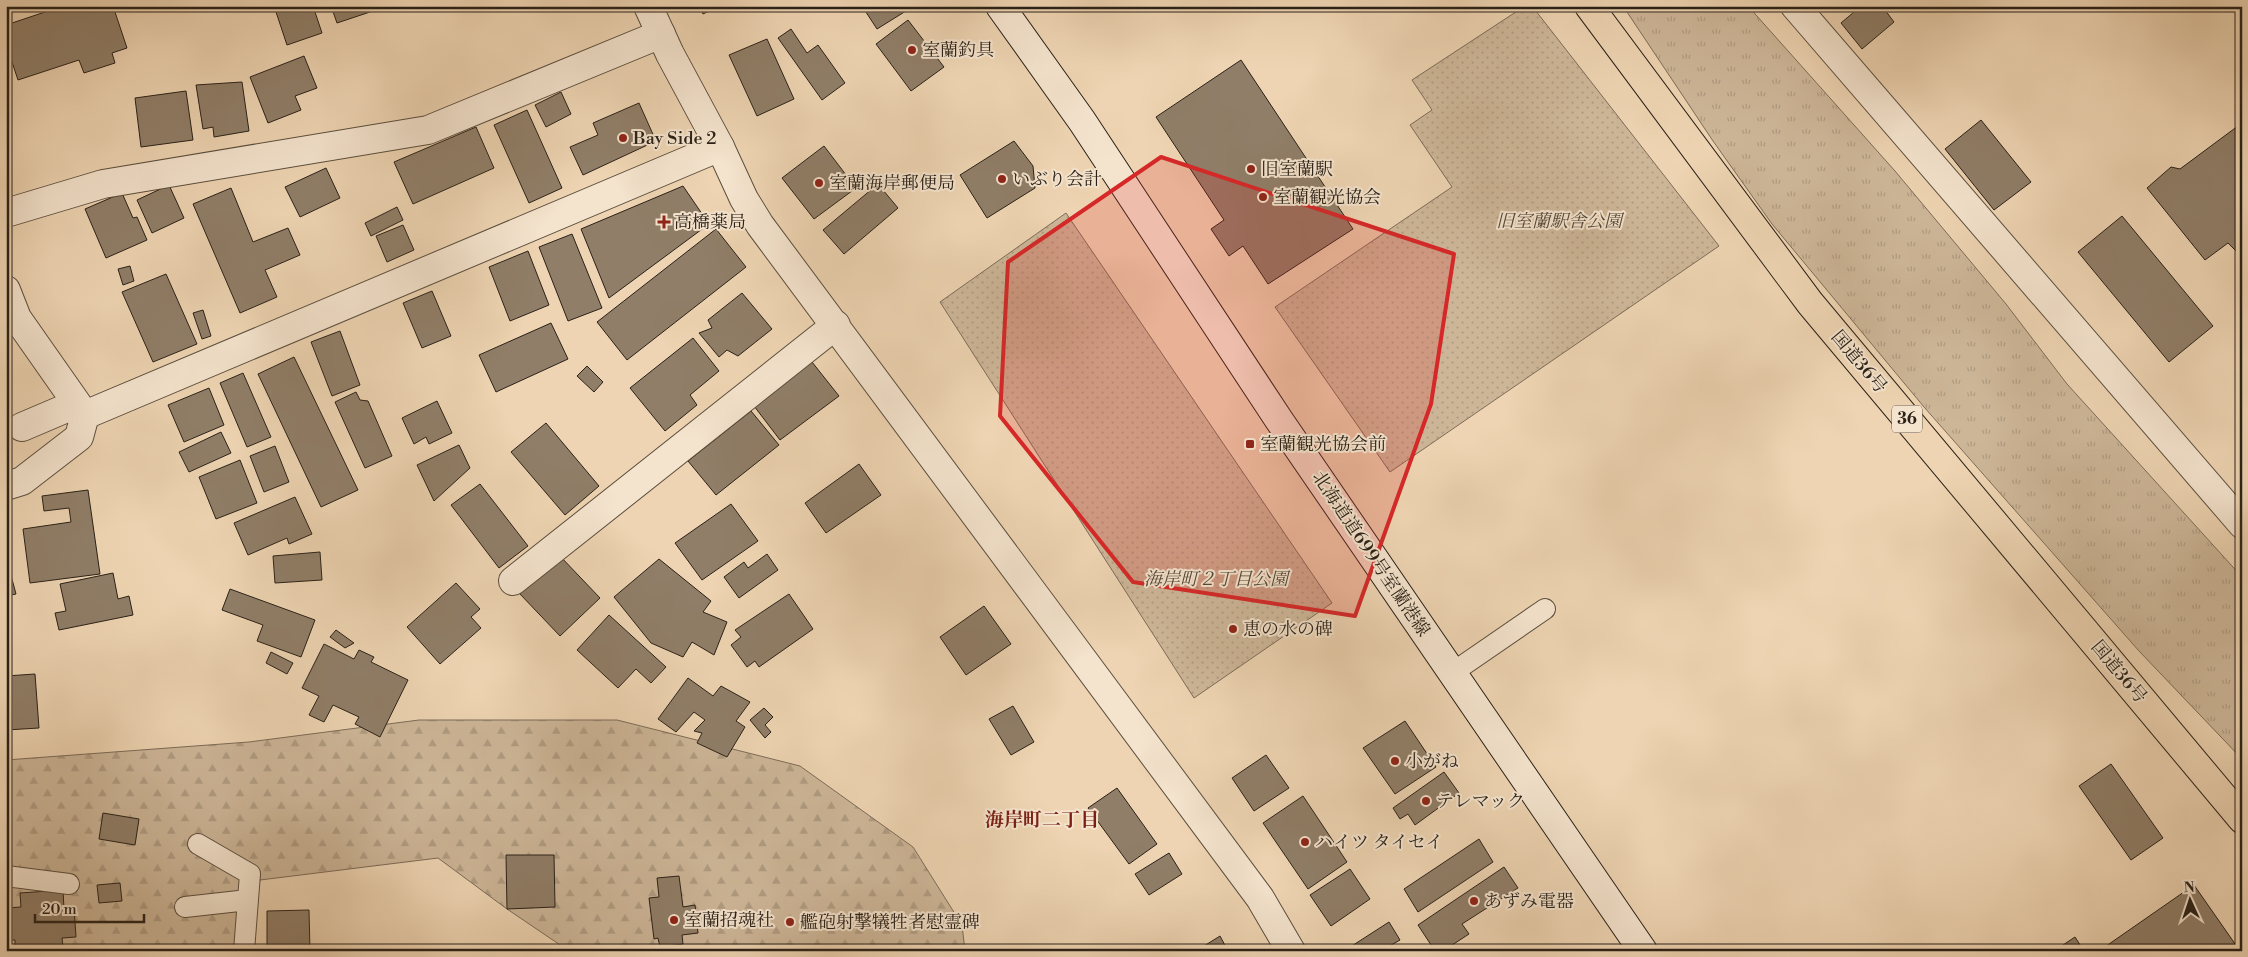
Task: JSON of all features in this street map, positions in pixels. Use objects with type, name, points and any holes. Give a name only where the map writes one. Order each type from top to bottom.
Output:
[{"type":"highway","name":"国道36号","points":[[1589,6],[1810,303],[2242,819]]},
{"type":"street","points":[[648,6],[744,199],[760,225],[1260,898],[1291,951]]},
{"type":"street","points":[[1795,6],[2242,524]]},
{"type":"street","name":"北海道道699号室蘭港線","points":[[1009,9],[1279,420],[1643,951]]},
{"type":"street","points":[[6,213],[103,184],[428,130],[661,34]]},
{"type":"street","points":[[22,426],[80,410],[720,148]]},
{"type":"street","points":[[6,290],[17,318],[80,410],[79,437],[22,481],[6,486]]},
{"type":"street","points":[[513,581],[836,325]]},
{"type":"lane","points":[[1452,673],[1545,609]]},
{"type":"lane","points":[[198,844],[250,874],[244,951]]},
{"type":"lane","points":[[6,876],[69,884]]},
{"type":"lane","points":[[185,907],[248,900]]},
{"type":"highlighted area","points":[[1161,157],[1454,254],[1431,404],[1355,616],[1133,582],[1000,416],[1008,262]]},
{"type":"green space","name":"旧室蘭駅舎公園","points":[[1525,6],[1532,6],[1719,246],[1390,472],[1275,307],[1452,187],[1410,125],[1432,110],[1412,80]]},
{"type":"green space","points":[[1623,6],[1748,6],[1895,171],[2006,304],[2067,384],[2242,577],[2242,759],[2139,651],[1924,407],[1772,224],[1713,141]]},
{"type":"green space","name":"海岸町２丁目公園","points":[[1066,213],[1332,603],[1194,698],[940,302]]},
{"type":"green space","points":[[419,720],[617,720],[800,766],[913,847],[962,925],[965,951],[569,951],[507,909],[438,858],[260,880],[233,951],[6,951],[6,760],[249,742]]},
{"type":"building","points":[[63,6],[113,6],[127,48],[112,53],[115,63],[84,73],[79,60],[18,80],[6,44],[6,25]]},
{"type":"building","points":[[274,6],[313,6],[322,33],[287,45]]},
{"type":"building","points":[[331,6],[388,6],[337,23]]},
{"type":"building","points":[[699,6],[711,6],[711,10],[703,14]]},
{"type":"building","points":[[862,6],[914,6],[877,29]]},
{"type":"building","points":[[1861,6],[1882,6],[1894,22],[1862,49],[1841,23]]},
{"type":"building","points":[[908,20],[944,67],[911,91],[876,44]]},
{"type":"building","points":[[791,29],[807,53],[818,45],[845,83],[822,100],[778,38]]},
{"type":"building","points":[[767,39],[794,99],[757,116],[729,55]]},
{"type":"building","points":[[304,56],[317,88],[295,96],[301,110],[268,123],[250,77]]},
{"type":"building","name":"旧室蘭駅","points":[[1241,60],[1353,229],[1268,284],[1243,246],[1229,256],[1211,229],[1224,220],[1156,117]]},
{"type":"building","points":[[242,82],[249,131],[214,137],[213,127],[203,129],[196,85]]},
{"type":"building","points":[[186,91],[193,140],[141,147],[135,98]]},
{"type":"building","points":[[561,92],[571,114],[546,127],[535,105]]},
{"type":"building","name":"Bay Side 2","points":[[639,103],[656,141],[583,175],[570,147],[598,135],[593,123]]},
{"type":"building","points":[[527,110],[562,188],[529,203],[494,125]]},
{"type":"building","points":[[1981,120],[2031,182],[1994,210],[1945,149]]},
{"type":"building","points":[[2242,123],[2242,257],[2228,243],[2205,260],[2147,188],[2171,167],[2180,169]]},
{"type":"building","points":[[476,127],[494,168],[413,204],[394,162]]},
{"type":"building","points":[[1014,141],[1033,166],[1035,188],[987,218],[960,175]]},
{"type":"building","name":"室蘭海岸郵便局","points":[[824,146],[856,188],[814,219],[782,178]]},
{"type":"building","points":[[326,168],[340,198],[300,217],[285,187]]},
{"type":"building","points":[[878,184],[898,208],[844,254],[823,230]]},
{"type":"building","points":[[169,185],[184,218],[152,233],[137,200]]},
{"type":"building","points":[[683,186],[709,224],[609,298],[581,229]]},
{"type":"building","points":[[231,188],[253,242],[288,228],[300,255],[265,270],[277,297],[240,313],[193,204]]},
{"type":"building","points":[[122,193],[133,218],[137,217],[147,240],[106,258],[85,209]]},
{"type":"building","points":[[397,207],[403,220],[371,236],[365,223]]},
{"type":"building","points":[[2122,216],[2213,326],[2169,362],[2078,252]]},
{"type":"building","points":[[403,225],[414,250],[387,262],[376,236]]},
{"type":"building","points":[[716,229],[746,267],[627,360],[597,322]]},
{"type":"building","points":[[572,234],[602,308],[568,321],[539,247]]},
{"type":"building","points":[[528,251],[549,305],[510,321],[489,267]]},
{"type":"building","points":[[130,266],[134,281],[123,285],[118,269]]},
{"type":"building","points":[[166,274],[197,344],[153,362],[122,292]]},
{"type":"building","points":[[432,291],[451,336],[422,348],[403,303]]},
{"type":"building","points":[[742,293],[772,329],[738,356],[727,350],[719,357],[699,333],[712,328],[708,320]]},
{"type":"building","points":[[203,310],[211,336],[202,339],[193,313]]},
{"type":"building","points":[[551,323],[568,359],[496,392],[479,355]]},
{"type":"building","points":[[340,331],[360,385],[332,396],[311,342]]},
{"type":"building","points":[[693,338],[719,371],[690,395],[697,405],[665,431],[630,388]]},
{"type":"building","points":[[294,357],[358,490],[321,507],[258,374]]},
{"type":"building","points":[[812,362],[839,396],[780,440],[754,406]]},
{"type":"building","points":[[587,366],[603,382],[594,392],[577,376]]},
{"type":"building","points":[[243,373],[271,437],[247,447],[220,383]]},
{"type":"building","points":[[209,388],[224,425],[184,442],[168,405]]},
{"type":"building","points":[[356,392],[360,400],[368,401],[392,456],[365,468],[335,402]]},
{"type":"building","points":[[437,401],[452,433],[429,444],[426,437],[414,444],[402,418]]},
{"type":"building","points":[[751,411],[779,445],[716,495],[688,461]]},
{"type":"building","points":[[546,423],[599,486],[565,515],[511,452]]},
{"type":"building","points":[[221,432],[231,453],[189,472],[179,452]]},
{"type":"building","points":[[459,445],[470,468],[434,501],[417,465]]},
{"type":"building","points":[[275,446],[289,482],[264,492],[250,456]]},
{"type":"building","points":[[240,460],[257,503],[216,519],[199,477]]},
{"type":"building","points":[[859,464],[881,495],[826,533],[805,503]]},
{"type":"building","points":[[480,484],[528,546],[499,568],[451,505]]},
{"type":"building","points":[[88,490],[100,574],[30,583],[23,529],[71,522],[69,508],[44,511],[42,496]]},
{"type":"building","points":[[295,497],[312,534],[289,544],[287,538],[248,555],[234,523]]},
{"type":"building","points":[[731,504],[758,541],[702,580],[675,543]]},
{"type":"building","points":[[320,552],[322,580],[275,583],[273,556]]},
{"type":"building","points":[[767,554],[778,570],[739,598],[724,577],[744,562],[748,568]]},
{"type":"building","points":[[559,555],[600,598],[560,636],[519,593]]},
{"type":"building","points":[[6,557],[16,594],[6,596]]},
{"type":"building","points":[[659,559],[711,601],[703,612],[727,622],[714,655],[692,642],[683,657],[651,643],[614,597]]},
{"type":"building","points":[[113,573],[118,599],[129,596],[133,615],[59,630],[55,613],[66,611],[60,584]]},
{"type":"building","points":[[456,583],[480,609],[471,617],[481,628],[440,664],[407,627]]},
{"type":"building","points":[[230,589],[315,620],[301,657],[257,641],[263,625],[222,610]]},
{"type":"building","points":[[789,594],[813,629],[759,667],[755,661],[747,667],[731,645],[741,637],[735,630]]},
{"type":"building","points":[[984,606],[1011,644],[966,675],[940,637]]},
{"type":"building","points":[[609,615],[666,667],[651,683],[636,669],[618,688],[577,650]]},
{"type":"building","points":[[336,630],[354,643],[345,648],[330,637]]},
{"type":"building","points":[[324,644],[354,659],[359,650],[374,657],[371,662],[408,680],[380,737],[355,724],[359,717],[333,705],[324,722],[309,715],[319,696],[302,688]]},
{"type":"building","points":[[271,652],[293,663],[287,674],[266,663]]},
{"type":"building","points":[[35,674],[39,728],[6,730],[6,676]]},
{"type":"building","points":[[688,678],[713,696],[721,686],[750,702],[736,721],[745,727],[727,757],[697,743],[702,733],[694,731],[705,720],[694,712],[676,732],[658,719]]},
{"type":"building","points":[[1013,706],[1034,742],[1011,755],[989,719]]},
{"type":"building","points":[[764,708],[773,717],[765,725],[771,732],[765,738],[750,720]]},
{"type":"building","points":[[1405,721],[1436,767],[1395,794],[1363,748]]},
{"type":"building","points":[[1266,755],[1289,788],[1254,811],[1232,778]]},
{"type":"building","points":[[2111,764],[2163,838],[2131,860],[2079,786]]},
{"type":"building","name":"テレマック","points":[[1444,772],[1459,793],[1415,825],[1408,814],[1400,819],[1393,808]]},
{"type":"building","points":[[1117,788],[1157,844],[1129,864],[1088,808]]},
{"type":"building","name":"ハイツ タイセイ","points":[[1303,796],[1347,862],[1308,889],[1263,823]]},
{"type":"building","points":[[103,813],[139,819],[135,845],[99,839]]},
{"type":"building","points":[[1479,839],[1493,862],[1418,912],[1404,889]]},
{"type":"building","points":[[1169,853],[1182,874],[1149,895],[1135,874]]},
{"type":"building","points":[[506,855],[554,855],[555,907],[507,909]]},
{"type":"building","points":[[1504,867],[1518,888],[1462,924],[1469,934],[1443,951],[1435,951],[1418,925]]},
{"type":"building","points":[[1350,869],[1370,899],[1331,926],[1310,895]]},
{"type":"building","name":"室蘭招魂社","points":[[679,876],[683,907],[695,905],[698,933],[682,935],[683,944],[660,947],[658,938],[654,939],[649,898],[659,897],[657,878]]},
{"type":"building","points":[[120,883],[122,901],[99,903],[97,885]]},
{"type":"building","points":[[2194,885],[2240,951],[2099,951]]},
{"type":"building","points":[[63,890],[64,909],[74,908],[76,937],[62,938],[63,947],[15,950],[15,940],[6,940],[6,908],[21,907],[20,893]]},
{"type":"building","points":[[309,910],[310,951],[267,951],[267,911]]},
{"type":"building","points":[[1389,922],[1400,940],[1381,951],[1344,951]]},
{"type":"building","points":[[1220,936],[1228,951],[1196,951]]},
{"type":"building","points":[[2075,937],[2084,951],[2054,951]]},
{"type":"place","name":"室蘭釣具","points":[[912,50]]},
{"type":"place","name":"Bay Side 2","points":[[623,138]]},
{"type":"place","name":"旧室蘭駅","points":[[1251,169]]},
{"type":"place","name":"いぶり会計","points":[[1002,179]]},
{"type":"place","name":"室蘭海岸郵便局","points":[[819,183]]},
{"type":"place","name":"室蘭観光協会","points":[[1263,197]]},
{"type":"place","name":"高橋薬局","points":[[664,222]]},
{"type":"place","name":"室蘭観光協会前","points":[[1250,444]]},
{"type":"place","name":"恵の水の碑","points":[[1233,629]]},
{"type":"place","name":"小がね","points":[[1395,761]]},
{"type":"place","name":"テレマック","points":[[1426,801]]},
{"type":"place","name":"ハイツ タイセイ","points":[[1305,842]]},
{"type":"place","name":"あずみ電器","points":[[1474,901]]},
{"type":"place","name":"室蘭招魂社","points":[[674,920]]},
{"type":"place","name":"艦砲射撃犠牲者慰霊碑","points":[[790,922]]},
{"type":"district","name":"海岸町二丁目","points":[[1042,820]]}]
